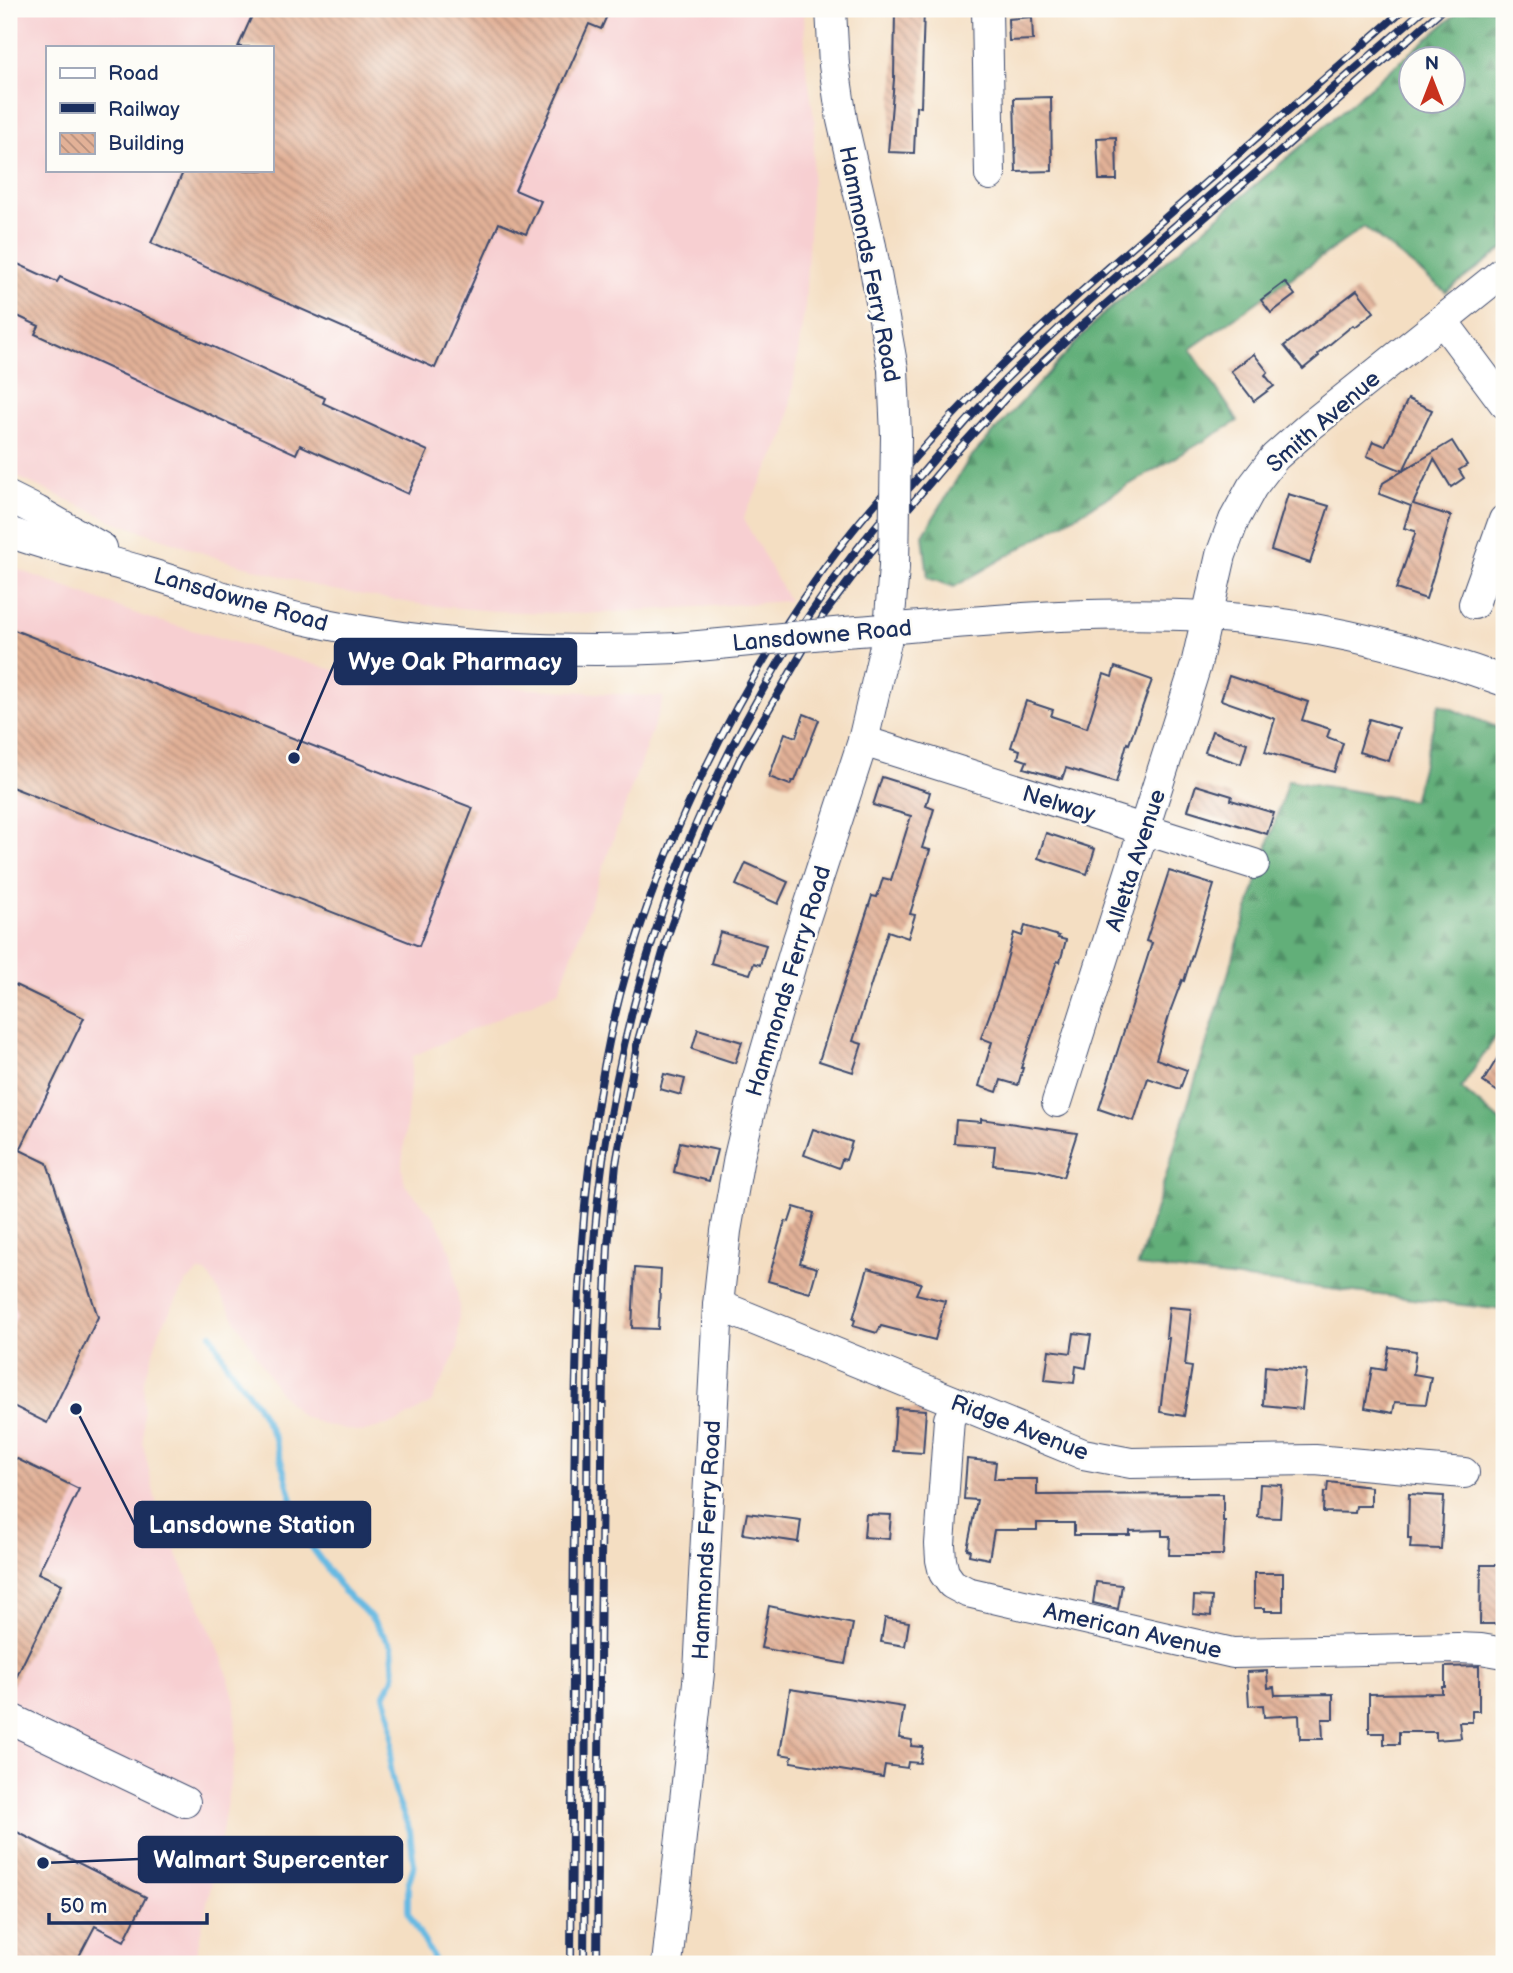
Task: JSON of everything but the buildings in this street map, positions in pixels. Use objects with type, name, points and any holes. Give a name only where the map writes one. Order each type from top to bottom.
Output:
[{"type":"street","name":"Hammonds Ferry Road","points":[[667,1964],[699,1673],[718,1305],[726,1231],[757,1081],[798,940],[863,741],[889,629],[894,567],[896,436],[893,369],[871,246],[842,120],[834,65],[831,9]]},
{"type":"street","points":[[987,9],[990,175]]},
{"type":"street","name":"Smith Avenue","points":[[1206,616],[1221,555],[1234,520],[1252,487],[1275,457],[1504,271]]},
{"type":"street","points":[[1442,320],[1504,403]]},
{"type":"street","name":"Lansdowne Road","points":[[9,497],[142,571]]},
{"type":"street","points":[[1474,604],[1504,520]]},
{"type":"street","name":"Lansdowne Road","points":[[9,532],[142,571],[193,589],[302,619],[401,638],[478,646],[556,650],[677,648],[1004,619],[1114,614],[1206,616],[1314,629],[1382,642],[1504,681]]},
{"type":"street","name":"Alletta Avenue","points":[[1058,1102],[1196,665],[1206,616]]},
{"type":"street","name":"Nelway","points":[[863,741],[1254,864]]},
{"type":"street","name":"Ridge Avenue","points":[[718,1305],[1083,1454],[1107,1460],[1315,1460],[1464,1473]]},
{"type":"street","name":"American Avenue","points":[[958,1404],[949,1419],[940,1545],[944,1573],[951,1584],[967,1592],[1233,1653],[1457,1648],[1480,1648],[1504,1653]]},
{"type":"street","points":[[9,1718],[185,1802]]},
{"type":"shaded area","points":[[9,9],[804,9],[805,59],[815,123],[805,306],[786,433],[743,518],[789,601],[584,614],[424,605],[327,589],[223,560],[113,521],[9,473]]},
{"type":"shaded area","points":[[9,566],[145,617],[363,678],[664,697],[559,991],[413,1056],[402,1166],[405,1185],[435,1218],[452,1254],[459,1306],[458,1349],[431,1403],[398,1422],[361,1432],[325,1425],[300,1415],[277,1389],[207,1273],[199,1272],[186,1282],[160,1330],[144,1382],[143,1444],[158,1510],[224,1662],[235,1701],[236,1746],[221,1838],[194,1964],[9,1964]]},
{"type":"green space","points":[[1462,9],[1504,9],[1504,248],[1446,292],[1364,227],[1190,349],[1238,421],[954,587],[928,578],[923,535],[969,459],[1099,318],[1398,63],[1398,116],[1468,116],[1468,46],[1419,46]]},
{"type":"green space","points":[[1439,704],[1504,730],[1504,1025],[1461,1088],[1504,1125],[1504,1310],[1138,1266],[1288,780],[1413,801]]},
{"type":"waterway","points":[[211,1334],[228,1366],[257,1405],[275,1439],[299,1525],[344,1592],[370,1616],[392,1647],[394,1677],[384,1696],[391,1717],[390,1769],[396,1796],[410,1831],[414,1865],[408,1885],[408,1913],[433,1957],[433,1964]]},
{"type":"railway","points":[[571,1964],[575,1400],[584,1218],[590,1157],[610,1037],[626,972],[647,906],[673,840],[734,712],[769,651],[846,539],[921,450],[958,409],[1056,314],[1404,9]]},
{"type":"railway","points":[[584,1964],[588,1399],[590,1303],[597,1207],[617,1077],[637,995],[661,915],[690,837],[725,761],[764,687],[809,616],[866,538],[965,423],[1007,378],[1075,313],[1424,9]]},
{"type":"railway","points":[[597,1964],[603,1363],[608,1246],[616,1164],[638,1040],[668,935],[714,815],[740,759],[825,613],[870,553],[956,452],[1014,389],[1083,324],[1443,9]]},
{"type":"place","name":"Wye Oak Pharmacy","points":[[294,758]]},
{"type":"place","name":"Lansdowne Station","points":[[76,1409]]},
{"type":"place","name":"Walmart Supercenter","points":[[43,1863]]}]
